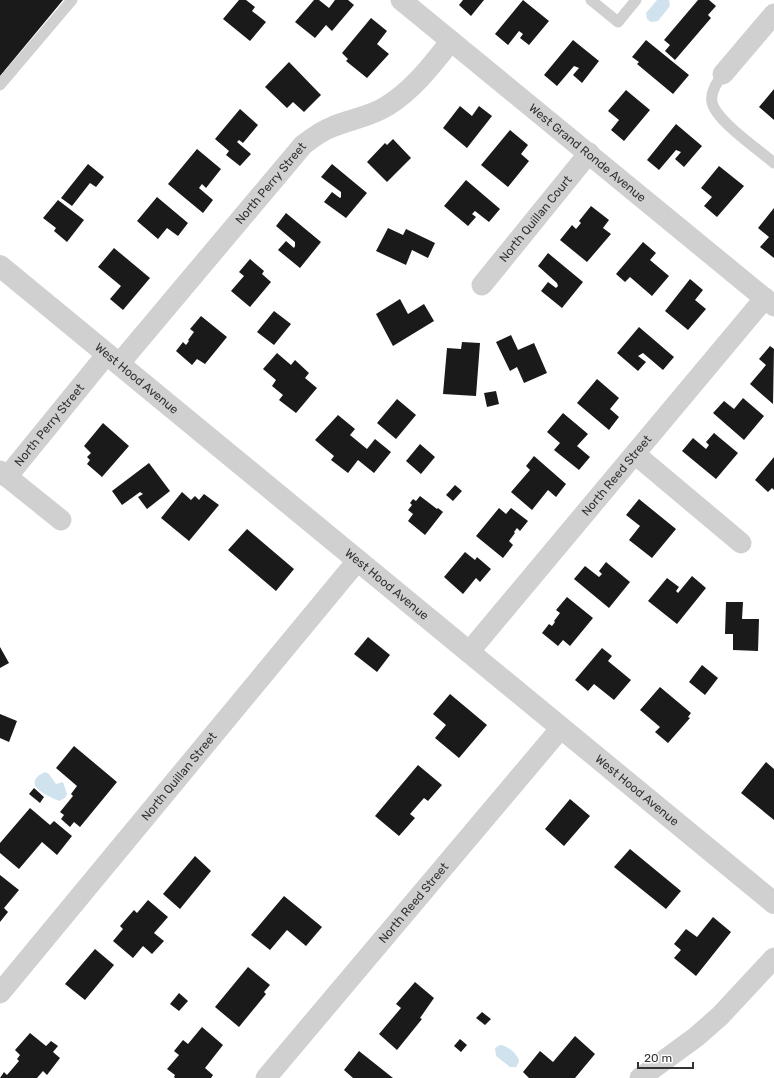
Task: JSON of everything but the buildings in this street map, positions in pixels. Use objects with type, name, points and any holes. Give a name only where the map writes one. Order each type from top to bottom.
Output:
[{"type":"street","name":"West Grand Ronde Avenue","points":[[401,0],[769,302]]},
{"type":"street","points":[[723,74],[774,14]]},
{"type":"street","name":"North Perry Street","points":[[4,474],[113,359],[303,145],[316,135],[332,127],[386,107],[405,93],[421,77],[451,41]]},
{"type":"street","name":"North Quillan Court","points":[[482,285],[589,153]]},
{"type":"street","name":"West Hood Avenue","points":[[0,266],[774,903]]},
{"type":"street","name":"North Reed Street","points":[[469,652],[635,454],[769,302]]},
{"type":"street","points":[[635,454],[742,542]]},
{"type":"street","points":[[4,474],[61,520]]},
{"type":"street","name":"North Quillan Street","points":[[1,991],[358,560]]},
{"type":"street","name":"North Reed Street","points":[[266,1078],[561,728]]},
{"type":"street","points":[[640,1078],[714,1022],[774,958]]},
{"type":"lane","points":[[0,85],[72,0]]},
{"type":"lane","points":[[591,0],[618,22],[636,0]]},
{"type":"lane","points":[[723,74],[714,87],[712,102],[717,116],[774,163]]},
{"type":"water","points":[[657,0],[669,0],[670,6],[658,21],[651,22],[647,19],[646,13]]},
{"type":"water","points":[[45,772],[49,774],[56,784],[63,782],[67,794],[65,798],[59,801],[43,793],[35,786],[36,779]]},
{"type":"water","points":[[503,1045],[517,1056],[519,1062],[516,1067],[510,1067],[496,1056],[495,1048]]}]
